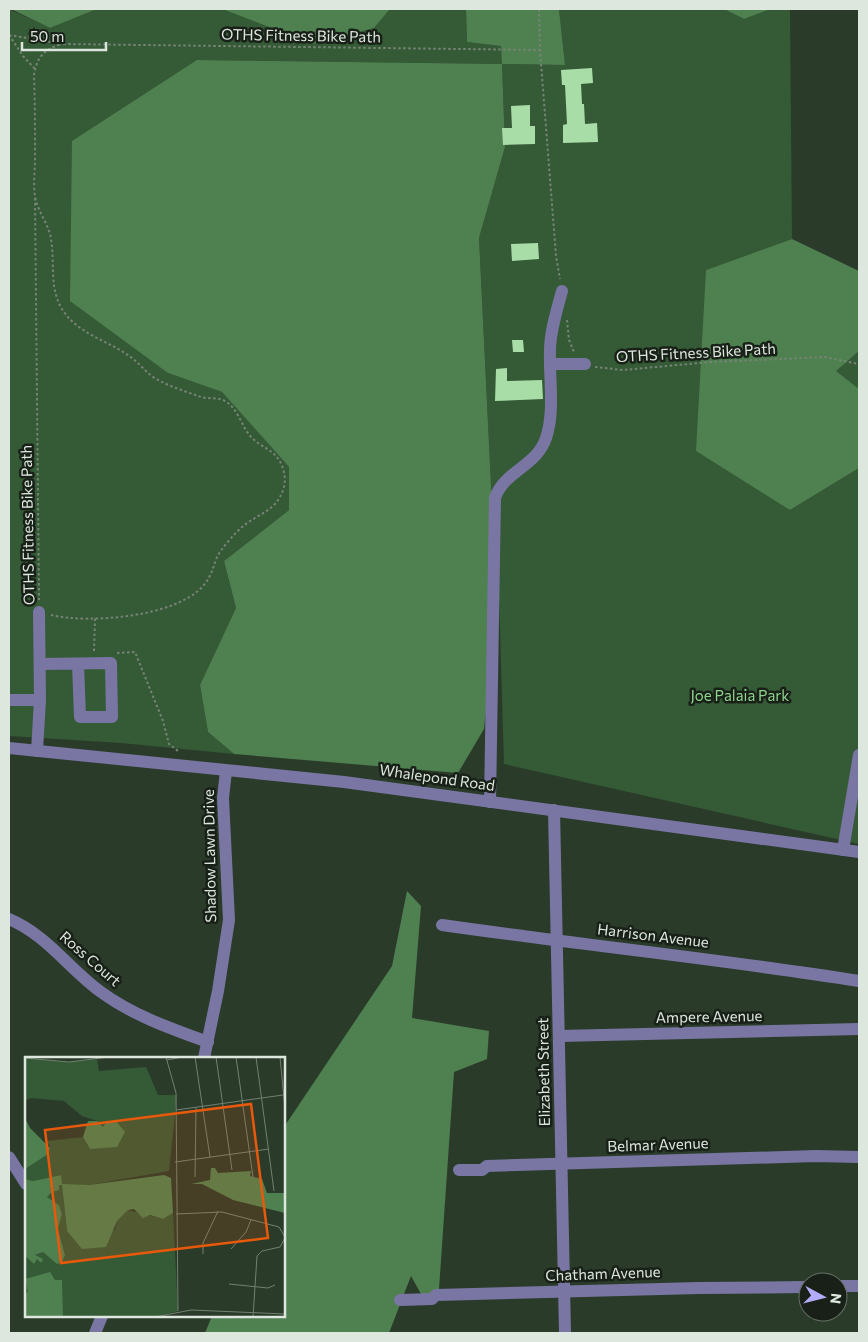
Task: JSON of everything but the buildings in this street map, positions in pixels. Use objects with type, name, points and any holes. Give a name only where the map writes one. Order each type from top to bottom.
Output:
[{"type":"street","points":[[490,802],[496,498],[503,483],[532,461],[546,440],[550,414],[550,348],[562,291]]},
{"type":"street","points":[[550,364],[585,364]]},
{"type":"street","points":[[37,751],[40,700],[40,612]]},
{"type":"street","points":[[40,664],[111,663],[112,717],[80,717],[78,664]]},
{"type":"street","points":[[9,700],[40,700]]},
{"type":"street","name":"Whalepond Road","points":[[9,748],[344,782],[859,852]]},
{"type":"street","points":[[844,850],[850,800],[859,755]]},
{"type":"street","name":"Shadow Lawn Drive","points":[[204,1057],[218,991],[229,920],[224,798],[226,771]]},
{"type":"street","name":"Elizabeth Street","points":[[554,810],[565,1333]]},
{"type":"street","name":"Ross Court","points":[[9,919],[28,928],[42,939],[87,981],[113,1001],[179,1032],[208,1042]]},
{"type":"street","name":"Harrison Avenue","points":[[442,925],[764,966],[859,981]]},
{"type":"street","name":"Ampere Avenue","points":[[559,1036],[859,1029]]},
{"type":"street","name":"Belmar Avenue","points":[[459,1170],[482,1170],[488,1166],[859,1156]]},
{"type":"street","points":[[9,1157],[25,1182]]},
{"type":"street","name":"Chatham Avenue","points":[[400,1300],[432,1299],[436,1294],[798,1287]]},
{"type":"street","points":[[96,1333],[102,1317]]},
{"type":"path","points":[[539,9],[540,50],[556,256],[562,291]]},
{"type":"path","name":"OTHS Fitness Bike Path","points":[[9,35],[62,44],[540,50]]},
{"type":"path","name":"OTHS Fitness Bike Path","points":[[9,35],[23,56],[35,69],[35,198],[40,612],[55,616],[95,618],[128,616],[178,603],[195,594],[207,580],[212,572],[217,555],[241,527],[276,504],[284,486],[284,471],[273,452],[252,439],[236,411],[223,400],[202,397],[156,380],[132,358],[70,322],[60,306],[54,284],[51,238],[35,198]]},
{"type":"path","points":[[35,69],[49,48],[62,44]]},
{"type":"path","points":[[566,317],[572,347],[575,354],[585,364]]},
{"type":"path","name":"OTHS Fitness Bike Path","points":[[585,364],[600,369],[623,370],[711,362],[825,358],[859,364]]},
{"type":"path","points":[[94,653],[95,618]]},
{"type":"path","points":[[110,653],[135,652],[170,744],[178,751]]},
{"type":"green space","points":[[9,9],[50,28],[97,9],[222,9],[313,44],[374,28],[390,9],[466,9],[467,42],[502,46],[502,64],[197,60],[168,373],[222,392],[289,467],[289,510],[224,561],[236,608],[200,685],[208,732],[234,754],[121,743],[9,736]]},
{"type":"green space","points":[[11,9],[97,9],[50,28]]},
{"type":"green space","points":[[222,9],[390,9],[374,28],[313,44]]},
{"type":"green space","points":[[466,9],[559,9],[565,65],[502,64],[501,46],[467,42]]},
{"type":"green space","name":"Joe Palaia Park","points":[[559,9],[724,9],[744,19],[771,9],[790,9],[792,239],[706,270],[790,510],[859,468],[859,844],[504,764],[499,596],[491,485],[479,238],[505,147],[502,64],[565,65]]},
{"type":"green space","points":[[724,9],[771,9],[744,19]]},
{"type":"green space","points":[[197,60],[502,64],[505,147],[479,238],[491,485],[499,596],[484,729],[458,773],[234,754],[208,732],[200,685],[236,608],[224,561],[289,510],[289,467],[222,392],[168,373],[70,301],[72,141]]},
{"type":"green space","points":[[792,239],[859,271],[859,351],[836,371],[859,389],[859,468],[790,510],[696,451],[706,270]]},
{"type":"green space","points":[[859,351],[859,389],[835,371]]},
{"type":"green space","points":[[407,891],[421,906],[412,1018],[489,1031],[487,1059],[454,1072],[439,1289],[425,1301],[411,1276],[389,1333],[205,1333],[212,1317],[285,1317],[285,1126],[392,966]]}]
